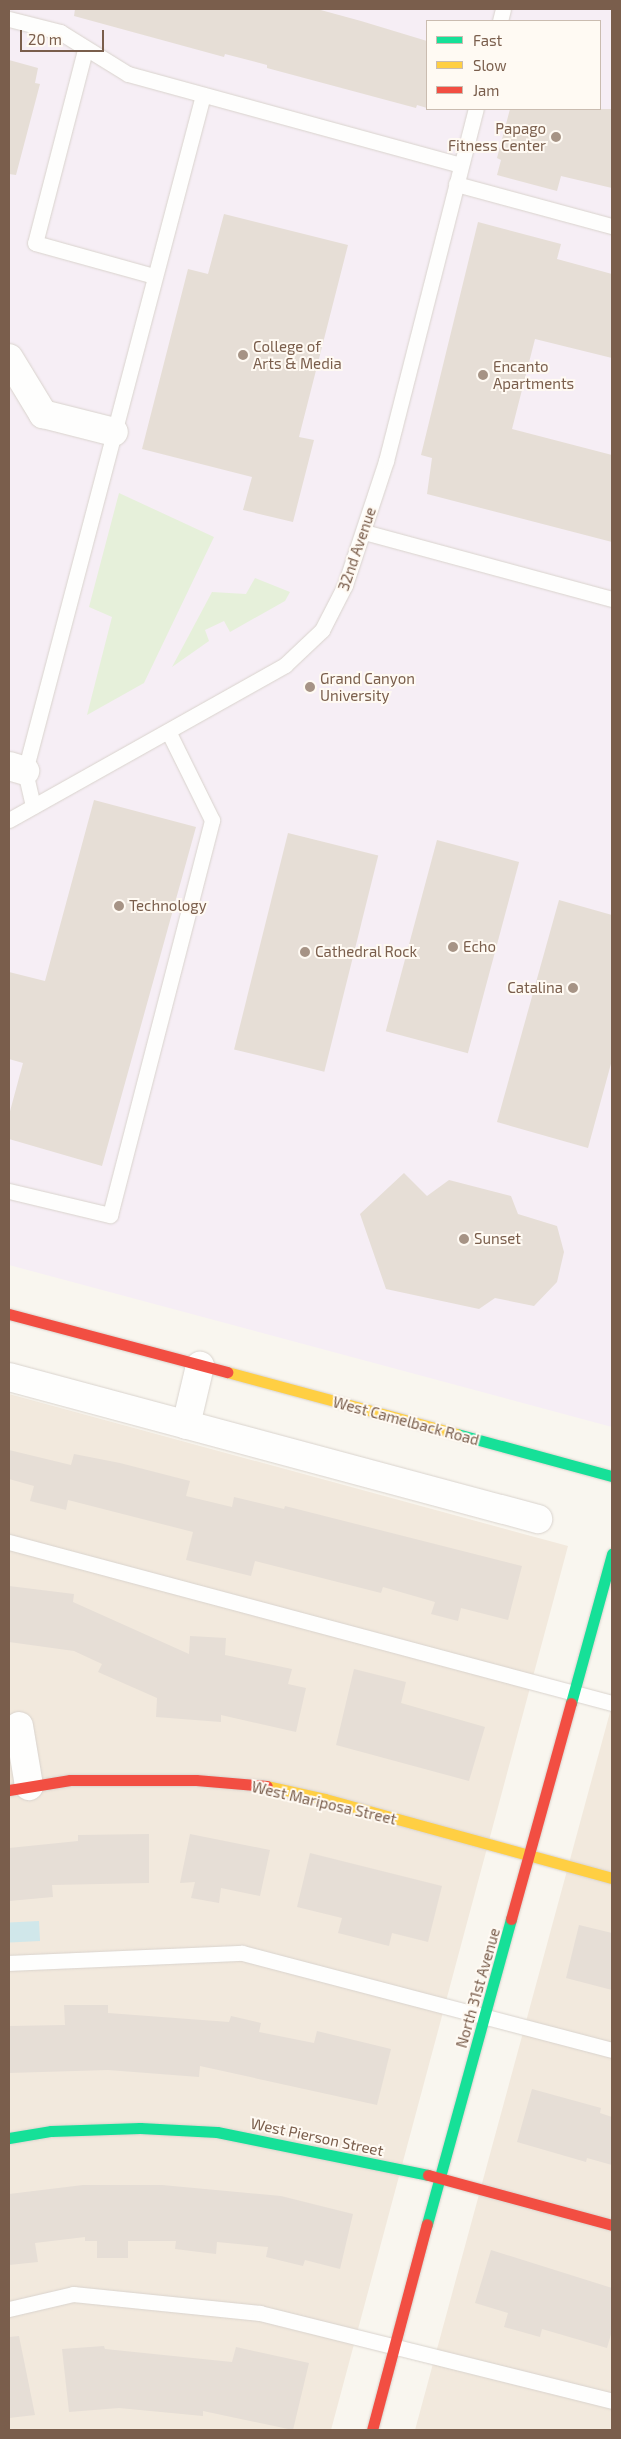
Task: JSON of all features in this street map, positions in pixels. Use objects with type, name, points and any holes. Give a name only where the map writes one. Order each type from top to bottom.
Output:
[{"type":"street","points":[[9,358],[43,414],[114,432]]},
{"type":"street","name":"West Camelback Road","points":[[9,1314],[612,1476]]},
{"type":"street","points":[[186,1424],[200,1366]]},
{"type":"street","points":[[9,1377],[538,1519]]},
{"type":"street","name":"North 31st Avenue","points":[[372,2430],[438,2177],[486,2015],[612,1554]]},
{"type":"street","name":"West Mariposa Street","points":[[19,1726],[19,1788],[70,1780],[196,1780],[265,1786],[612,1878]]},
{"type":"street","name":"West Pierson Street","points":[[9,2138],[51,2131],[140,2128],[218,2132],[438,2177],[612,2224]]},
{"type":"lane","points":[[9,19],[60,32],[85,50],[128,74],[461,165]]},
{"type":"lane","points":[[85,50],[35,243],[154,276]]},
{"type":"lane","points":[[33,806],[17,769],[114,432],[203,95]]},
{"type":"lane","name":"32nd Avenue","points":[[9,820],[285,665],[310,644],[336,607],[364,532],[386,461],[476,110]]},
{"type":"lane","points":[[456,184],[612,226]]},
{"type":"lane","points":[[364,532],[612,599]]},
{"type":"lane","points":[[9,1191],[110,1215],[212,820],[168,731]]},
{"type":"lane","points":[[9,1542],[612,1703]]},
{"type":"lane","points":[[9,1963],[242,1953],[486,2015],[612,2050]]},
{"type":"lane","points":[[9,2309],[73,2294],[260,2313],[612,2402]]},
{"type":"shaded area","name":"Grand Canyon University","points":[[9,9],[612,9],[612,1427],[9,1265]]},
{"type":"shaded area","points":[[9,1394],[568,1546],[331,2430],[9,2430]]},
{"type":"shaded area","points":[[612,1705],[612,2430],[415,2430]]},
{"type":"green space","points":[[119,493],[214,537],[144,683],[87,715],[112,617],[89,607]]},
{"type":"green space","points":[[255,578],[290,592],[285,601],[230,632],[224,621],[205,630],[209,641],[172,667],[212,592],[246,594]]},
{"type":"water","points":[[39,1921],[40,1941],[10,1943],[9,1923]]},
{"type":"building","points":[[75,9],[317,9],[426,41],[426,108],[417,105],[416,108],[267,68],[267,65],[225,54],[224,57],[74,16]]},
{"type":"building","points":[[9,60],[38,68],[35,83],[40,84],[16,175],[9,174]]},
{"type":"building","points":[[612,109],[612,188],[561,176],[557,191],[497,175],[501,160],[497,158],[510,110]]},
{"type":"building","name":"College of Arts & Media","points":[[224,214],[348,245],[299,437],[314,440],[293,522],[243,510],[252,477],[142,449],[188,269],[208,274]]},
{"type":"building","name":"Encanto Apartments","points":[[478,222],[561,244],[557,259],[612,274],[612,358],[535,339],[512,429],[612,455],[612,542],[427,494],[432,458],[421,455]]},
{"type":"building","name":"Technology","points":[[94,800],[196,827],[102,1166],[9,1139],[9,1115],[23,1063],[9,1059],[9,972],[45,981]]},
{"type":"building","name":"Cathedral Rock","points":[[288,833],[378,855],[324,1072],[234,1049]]},
{"type":"building","name":"Echo","points":[[437,840],[519,862],[468,1053],[386,1031]]},
{"type":"building","name":"Catalina","points":[[559,900],[612,915],[612,1060],[588,1148],[497,1122]]},
{"type":"building","name":"Sunset","points":[[404,1173],[427,1196],[449,1180],[511,1196],[518,1214],[557,1226],[564,1252],[557,1282],[534,1306],[495,1298],[479,1309],[386,1289],[360,1214]]},
{"type":"building","points":[[9,1450],[71,1465],[74,1454],[120,1463],[190,1481],[186,1496],[232,1507],[234,1497],[284,1509],[285,1506],[522,1566],[508,1620],[461,1608],[458,1621],[431,1614],[435,1602],[383,1587],[381,1593],[255,1561],[251,1576],[186,1560],[193,1532],[68,1500],[66,1510],[30,1501],[34,1486],[9,1479]]},
{"type":"building","points":[[9,1586],[74,1594],[73,1602],[189,1654],[190,1636],[226,1638],[225,1655],[292,1669],[288,1684],[306,1688],[296,1732],[221,1715],[221,1722],[156,1717],[157,1698],[98,1672],[102,1664],[74,1651],[9,1642]]},
{"type":"building","points":[[354,1669],[406,1682],[401,1703],[485,1727],[469,1781],[336,1745]]},
{"type":"building","points":[[149,1834],[149,1883],[52,1885],[53,1897],[9,1901],[9,1848],[78,1841],[78,1835]]},
{"type":"building","points":[[190,1834],[270,1850],[260,1896],[221,1888],[219,1903],[191,1898],[195,1882],[180,1883]]},
{"type":"building","points":[[310,1853],[442,1886],[428,1942],[392,1933],[389,1946],[338,1933],[342,1918],[297,1907]]},
{"type":"building","points":[[579,1925],[612,1933],[612,1990],[566,1978]]},
{"type":"building","points":[[64,2005],[108,2005],[108,2013],[229,2022],[231,2016],[261,2023],[259,2032],[314,2043],[317,2031],[391,2049],[377,2105],[200,2066],[199,2077],[108,2070],[9,2073],[9,2026],[65,2025]]},
{"type":"building","points":[[532,2089],[601,2108],[600,2113],[612,2117],[612,2165],[587,2158],[586,2162],[517,2142]]},
{"type":"building","points":[[83,2185],[162,2185],[281,2196],[353,2214],[340,2269],[305,2260],[303,2266],[266,2257],[268,2247],[217,2242],[216,2254],[175,2249],[176,2241],[128,2241],[128,2258],[97,2258],[97,2241],[85,2241],[85,2237],[35,2243],[38,2262],[9,2265],[9,2194]]},
{"type":"building","points":[[491,2250],[612,2288],[612,2331],[607,2348],[542,2329],[540,2337],[504,2327],[508,2313],[475,2303]]},
{"type":"building","points":[[19,2336],[35,2415],[9,2418],[9,2337]]},
{"type":"building","points":[[104,2346],[105,2349],[232,2362],[236,2347],[309,2363],[293,2430],[203,2411],[203,2416],[119,2408],[69,2412],[62,2349]]},
{"type":"traffic: fast","points":[[457,1434],[612,1476]]},
{"type":"traffic: fast","points":[[571,1703],[612,1554]]},
{"type":"traffic: fast","points":[[427,2224],[511,1919]]},
{"type":"traffic: fast","points":[[9,2138],[51,2131],[140,2128],[217,2132],[428,2175]]},
{"type":"traffic: slow","points":[[227,1372],[457,1434]]},
{"type":"traffic: slow","points":[[267,1786],[325,1799],[612,1878]]},
{"type":"traffic: jam","points":[[9,1314],[227,1372]]},
{"type":"traffic: jam","points":[[511,1919],[571,1703]]},
{"type":"traffic: jam","points":[[9,1790],[70,1780],[196,1780],[267,1786]]},
{"type":"traffic: jam","points":[[428,2175],[612,2225]]},
{"type":"traffic: jam","points":[[372,2430],[427,2224]]},
{"type":"place","name":"Papago Fitness Center","points":[[556,137]]},
{"type":"place","name":"College of Arts & Media","points":[[243,355]]},
{"type":"place","name":"Encanto Apartments","points":[[483,375]]},
{"type":"place","name":"Grand Canyon University","points":[[310,687]]},
{"type":"place","name":"Technology","points":[[119,906]]},
{"type":"place","name":"Echo","points":[[453,947]]},
{"type":"place","name":"Cathedral Rock","points":[[305,952]]},
{"type":"place","name":"Catalina","points":[[573,988]]},
{"type":"place","name":"Sunset","points":[[464,1239]]}]
